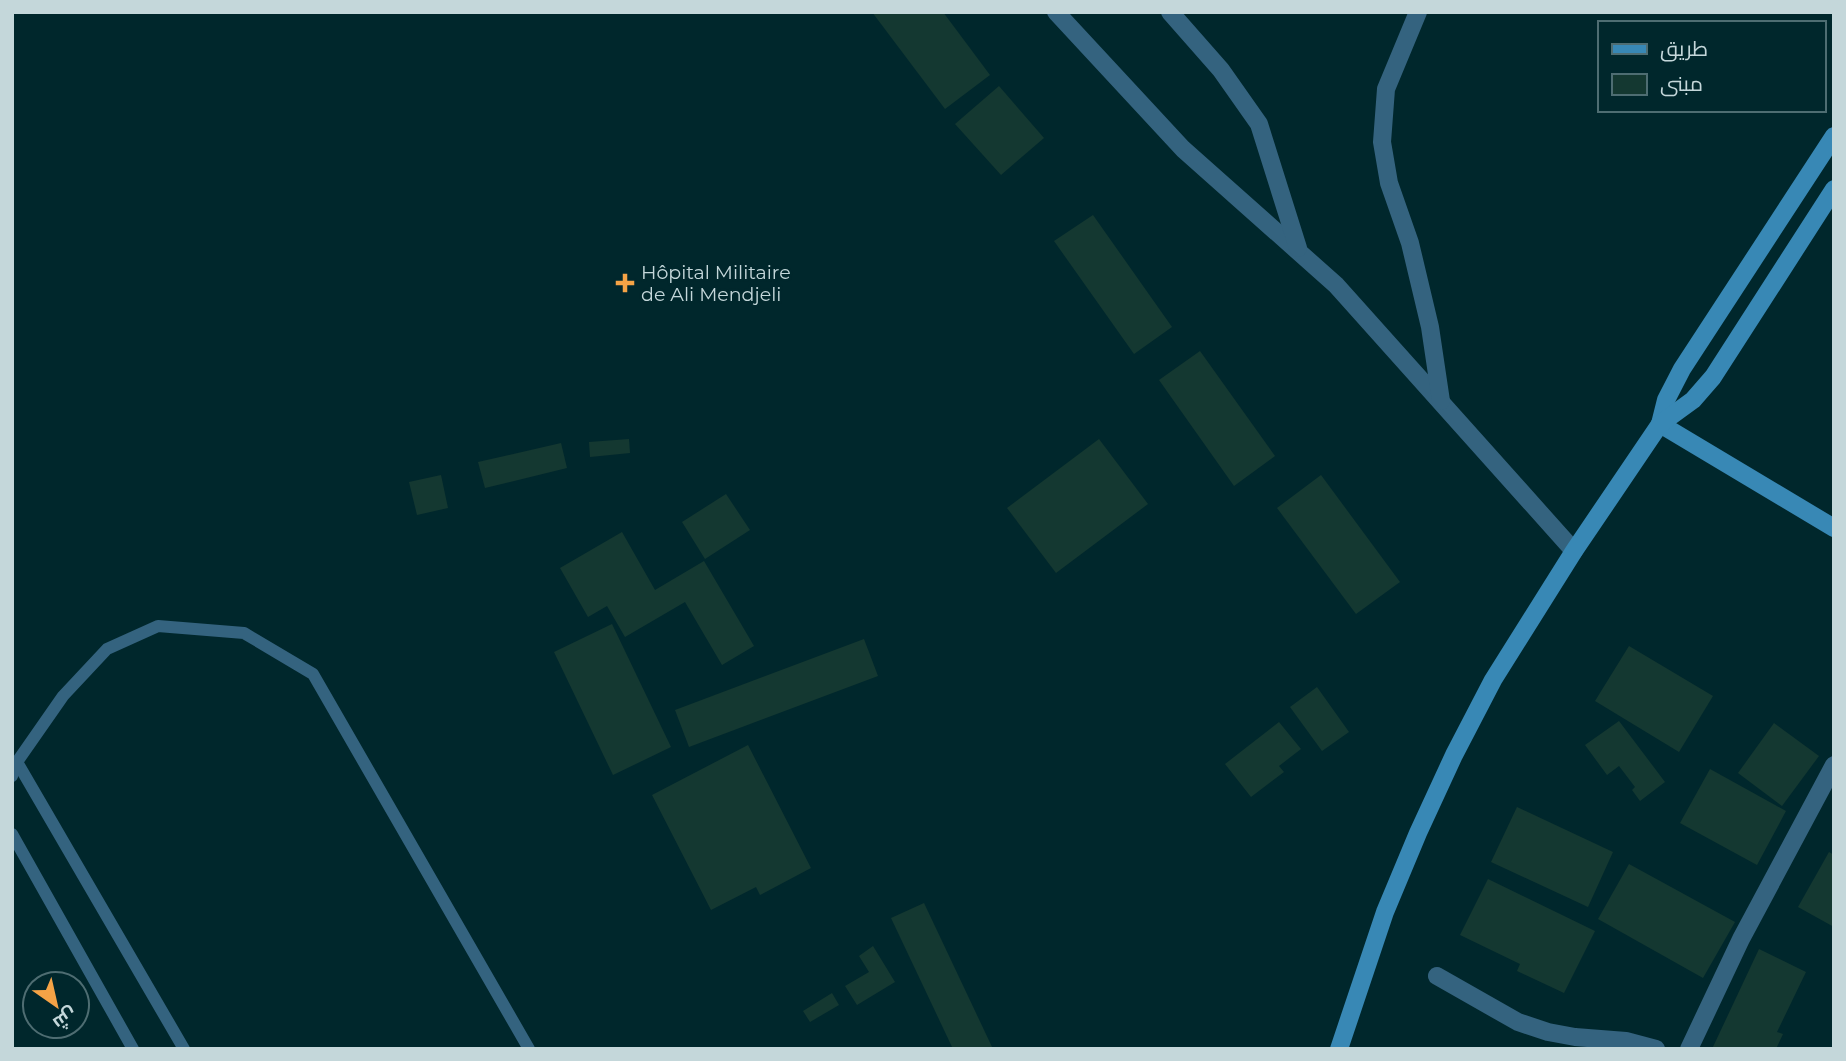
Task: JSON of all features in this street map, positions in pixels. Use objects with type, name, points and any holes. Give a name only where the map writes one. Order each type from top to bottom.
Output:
[{"type":"main road","points":[[1660,424],[1666,400],[1682,369],[1834,136]]},
{"type":"main road","points":[[1339,1049],[1385,912],[1454,755],[1493,680],[1574,551],[1660,424],[1693,400],[1713,377],[1834,189]]},
{"type":"main road","points":[[1660,424],[1834,528]]},
{"type":"street","points":[[1056,12],[1183,149],[1336,285],[1574,551]]},
{"type":"street","points":[[1170,12],[1221,70],[1259,124],[1299,252]]},
{"type":"street","points":[[1418,12],[1386,89],[1382,142],[1390,183],[1409,243],[1430,327],[1441,401]]},
{"type":"street","points":[[1689,1049],[1741,939],[1834,765]]},
{"type":"street","points":[[1437,976],[1518,1022],[1576,1037],[1626,1041],[1656,1049]]},
{"type":"lane","points":[[12,776],[17,762],[63,696],[107,649],[158,626],[244,632],[313,674],[529,1049]]},
{"type":"lane","points":[[17,762],[184,1049]]},
{"type":"lane","points":[[12,834],[133,1049]]},
{"type":"building","points":[[872,12],[943,12],[990,75],[945,109]]},
{"type":"building","points":[[999,86],[1044,138],[1001,175],[955,124]]},
{"type":"building","points":[[1093,215],[1172,327],[1134,354],[1054,241]]},
{"type":"building","points":[[1200,351],[1275,456],[1234,486],[1159,380]]},
{"type":"building","points":[[629,439],[630,453],[590,457],[589,442]]},
{"type":"building","points":[[1099,439],[1148,504],[1056,573],[1007,508]]},
{"type":"building","points":[[561,443],[567,468],[485,488],[478,462]]},
{"type":"building","points":[[441,475],[448,508],[417,515],[409,482]]},
{"type":"building","points":[[1321,475],[1400,582],[1356,614],[1277,508]]},
{"type":"building","points":[[726,494],[750,530],[705,559],[682,522]]},
{"type":"building","points":[[622,532],[655,590],[704,561],[754,646],[722,665],[685,602],[625,637],[607,606],[588,617],[560,568]]},
{"type":"building","points":[[612,624],[671,747],[613,775],[554,652]]},
{"type":"building","points":[[864,639],[878,676],[689,747],[675,710]]},
{"type":"building","points":[[1629,646],[1713,696],[1679,752],[1595,701]]},
{"type":"building","points":[[1317,687],[1349,732],[1322,751],[1290,707]]},
{"type":"building","points":[[1619,721],[1665,782],[1640,801],[1632,790],[1635,787],[1619,766],[1607,775],[1585,745]]},
{"type":"building","points":[[1279,722],[1301,749],[1279,766],[1284,772],[1251,797],[1225,764]]},
{"type":"building","points":[[1774,723],[1819,756],[1782,806],[1738,773]]},
{"type":"building","points":[[748,745],[811,868],[760,895],[756,887],[711,910],[652,795]]},
{"type":"building","points":[[1710,769],[1786,811],[1757,865],[1680,823]]},
{"type":"building","points":[[1517,807],[1613,852],[1588,907],[1491,862]]},
{"type":"building","points":[[1829,852],[1834,855],[1834,927],[1798,907]]},
{"type":"building","points":[[1629,864],[1735,922],[1703,978],[1598,919]]},
{"type":"building","points":[[1488,879],[1595,931],[1564,993],[1517,971],[1520,964],[1460,935]]},
{"type":"building","points":[[924,903],[993,1049],[953,1049],[891,918]]},
{"type":"building","points":[[873,946],[895,982],[857,1005],[845,986],[869,972],[859,956]]},
{"type":"building","points":[[1759,949],[1806,972],[1777,1032],[1783,1034],[1776,1049],[1712,1049]]},
{"type":"building","points":[[832,993],[839,1005],[810,1022],[803,1011]]},
{"type":"place","name":"Hôpital Militaire de Ali Mendjeli","points":[[625,283]]}]
